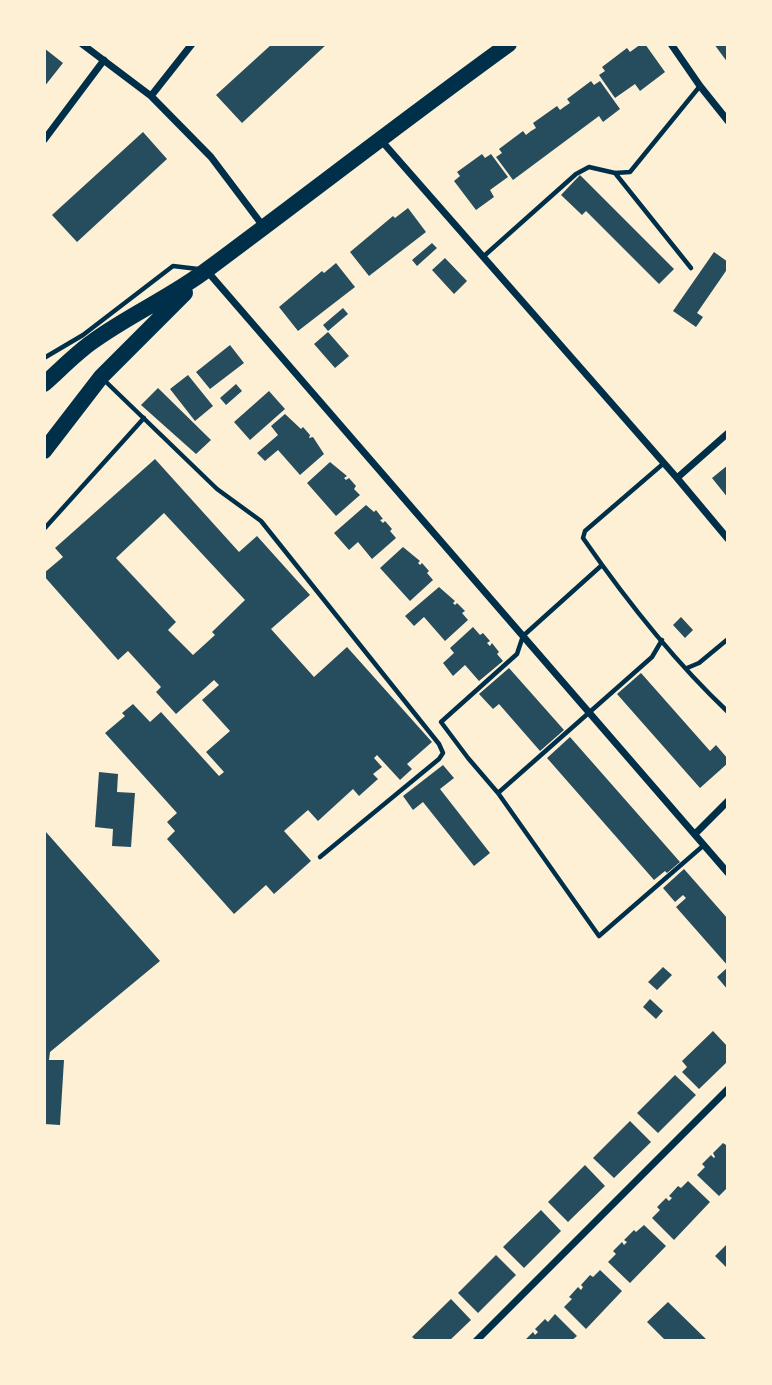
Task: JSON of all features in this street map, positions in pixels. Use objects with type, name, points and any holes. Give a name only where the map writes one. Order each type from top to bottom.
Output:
[{"type":"main road","points":[[44,384],[90,344],[206,271],[379,138],[509,44]]},
{"type":"main road","points":[[44,451],[101,377],[206,271]]},
{"type":"street","points":[[82,44],[150,96],[211,157],[263,226]]},
{"type":"street","points":[[150,96],[192,44]]},
{"type":"street","points":[[671,44],[728,121]]},
{"type":"street","points":[[44,140],[104,61]]},
{"type":"street","points":[[379,138],[728,539]]},
{"type":"street","points":[[206,271],[728,873]]},
{"type":"street","points":[[677,478],[728,433]]},
{"type":"street","points":[[695,834],[728,801]]},
{"type":"street","points":[[476,1341],[728,1089]]},
{"type":"lane","points":[[484,256],[576,174],[589,167],[615,173],[630,172],[700,86]]},
{"type":"lane","points":[[615,173],[691,268]]},
{"type":"lane","points":[[44,359],[82,335],[173,266],[206,271]]},
{"type":"lane","points":[[101,377],[217,489],[261,521],[439,744],[443,753],[439,759],[320,857]]},
{"type":"lane","points":[[44,529],[144,418]]},
{"type":"lane","points":[[664,463],[585,531],[583,538],[687,668],[690,676],[728,712]]},
{"type":"lane","points":[[602,565],[523,636],[517,654],[441,722],[498,793],[598,936],[704,845]]},
{"type":"lane","points":[[687,668],[699,663],[728,639]]},
{"type":"lane","points":[[498,793],[652,657],[662,640]]},
{"type":"building","points":[[272,44],[327,44],[242,123],[216,95]]},
{"type":"building","points":[[645,44],[665,72],[640,91],[635,84],[615,98],[599,75],[605,71],[602,67],[627,48],[630,52]]},
{"type":"building","points":[[714,44],[728,44],[728,63]]},
{"type":"building","points":[[44,48],[63,63],[44,87]]},
{"type":"building","points":[[591,81],[594,85],[600,81],[620,109],[603,122],[599,116],[513,180],[496,157],[502,153],[499,149],[523,131],[526,135],[536,128],[533,123],[557,106],[560,110],[570,103],[567,99]]},
{"type":"building","points":[[143,132],[167,159],[77,242],[52,215]]},
{"type":"building","points":[[482,154],[485,158],[491,154],[508,177],[490,190],[494,197],[476,210],[454,181],[460,176],[457,172]]},
{"type":"building","points":[[580,175],[674,269],[659,284],[586,211],[582,215],[561,195]]},
{"type":"building","points":[[408,208],[426,232],[369,276],[350,252],[393,216],[395,218]]},
{"type":"building","points":[[432,243],[437,248],[417,266],[412,260]]},
{"type":"building","points":[[714,252],[728,262],[728,268],[697,313],[703,317],[696,327],[673,311]]},
{"type":"building","points":[[445,258],[467,281],[454,294],[432,270]]},
{"type":"building","points":[[336,263],[355,287],[298,331],[279,307],[322,271],[324,273]]},
{"type":"building","points":[[343,308],[348,314],[328,331],[323,325]]},
{"type":"building","points":[[328,332],[349,356],[335,368],[314,344]]},
{"type":"building","points":[[230,345],[244,363],[210,389],[196,372]]},
{"type":"building","points":[[188,375],[213,406],[195,421],[170,389]]},
{"type":"building","points":[[236,384],[242,391],[226,405],[220,398]]},
{"type":"building","points":[[158,388],[211,440],[196,454],[141,405]]},
{"type":"building","points":[[269,391],[285,409],[250,440],[234,422]]},
{"type":"building","points":[[285,414],[301,429],[303,427],[310,435],[309,438],[313,437],[324,454],[300,475],[278,450],[265,461],[257,453],[278,435],[271,426]]},
{"type":"building","points":[[155,459],[239,552],[257,536],[310,595],[271,629],[314,677],[347,647],[432,742],[407,764],[412,769],[400,780],[377,755],[374,758],[382,767],[373,774],[378,779],[359,796],[353,789],[318,821],[308,810],[284,831],[311,861],[274,894],[266,885],[234,914],[167,839],[175,831],[167,822],[177,813],[105,733],[125,716],[122,713],[133,704],[150,722],[161,712],[219,776],[224,772],[206,752],[230,731],[202,700],[219,685],[214,680],[176,714],[156,692],[161,687],[128,651],[118,660],[44,576],[44,573],[63,557],[55,548]],"holes":[[[164,513],[245,600],[212,632],[215,635],[193,655],[168,630],[176,622],[116,558]]]},
{"type":"building","points":[[330,462],[347,476],[344,478],[346,480],[349,478],[360,495],[336,516],[307,483]]},
{"type":"building","points":[[728,465],[728,498],[712,478]]},
{"type":"building","points":[[366,505],[374,512],[376,510],[383,519],[380,520],[383,523],[385,521],[396,538],[372,559],[358,542],[349,550],[334,533]]},
{"type":"building","points":[[403,547],[420,561],[420,565],[422,563],[433,580],[410,601],[380,568]]},
{"type":"building","points":[[439,587],[455,601],[455,605],[457,603],[465,611],[462,613],[468,620],[445,641],[424,617],[414,626],[405,616]]},
{"type":"building","points":[[681,617],[693,630],[685,638],[673,625]]},
{"type":"building","points":[[473,627],[480,635],[483,633],[490,641],[487,643],[490,646],[492,643],[503,661],[479,681],[465,665],[453,676],[443,663],[454,653],[450,648]]},
{"type":"building","points":[[509,668],[564,730],[540,751],[499,704],[493,709],[479,694]]},
{"type":"building","points":[[641,673],[710,751],[716,745],[728,759],[728,763],[700,788],[617,694]]},
{"type":"building","points":[[570,737],[680,862],[667,873],[665,871],[654,880],[547,758]]},
{"type":"building","points":[[443,765],[454,778],[440,789],[490,853],[474,866],[423,802],[413,810],[403,796]]},
{"type":"building","points":[[99,772],[118,774],[117,792],[135,793],[131,847],[112,846],[113,829],[95,827]]},
{"type":"building","points":[[46,832],[160,961],[50,1052],[49,1060],[64,1060],[60,1125],[44,1124]]},
{"type":"building","points":[[684,869],[728,919],[728,966],[676,907],[686,898],[683,895],[675,902],[663,888]]},
{"type":"building","points":[[663,967],[672,975],[657,990],[648,982]]},
{"type":"building","points":[[728,967],[728,990],[717,977]]},
{"type":"building","points":[[650,999],[663,1011],[656,1019],[643,1007]]},
{"type":"building","points":[[713,1031],[728,1047],[728,1061],[699,1089],[682,1072],[687,1067],[682,1061]]},
{"type":"building","points":[[675,1075],[696,1095],[658,1133],[637,1113]]},
{"type":"building","points":[[630,1121],[651,1142],[614,1178],[593,1158]]},
{"type":"building","points":[[723,1143],[728,1143],[728,1187],[719,1196],[697,1175],[705,1167],[702,1164],[711,1155],[715,1157],[713,1153]]},
{"type":"building","points":[[585,1165],[605,1186],[568,1222],[548,1202]]},
{"type":"building","points":[[688,1181],[710,1202],[674,1240],[652,1218],[660,1210],[657,1207],[666,1198],[669,1201],[672,1198],[669,1196],[678,1186],[681,1188]]},
{"type":"building","points":[[541,1210],[561,1231],[524,1268],[503,1247]]},
{"type":"building","points":[[644,1225],[666,1246],[630,1283],[608,1262],[616,1254],[613,1251],[622,1242],[624,1245],[627,1242],[624,1240],[634,1230],[636,1232]]},
{"type":"building","points":[[728,1243],[728,1269],[715,1256]]},
{"type":"building","points":[[496,1255],[516,1275],[478,1313],[458,1293]]},
{"type":"building","points":[[600,1270],[622,1291],[586,1329],[564,1307],[578,1287],[581,1290],[581,1285],[590,1275],[593,1277]]},
{"type":"building","points":[[451,1299],[471,1320],[449,1341],[417,1341],[412,1337]]},
{"type":"building","points":[[668,1302],[708,1341],[666,1341],[647,1322]]},
{"type":"building","points":[[555,1314],[577,1336],[571,1341],[524,1341],[533,1332],[535,1335],[538,1332],[535,1329],[545,1319],[548,1322]]}]
